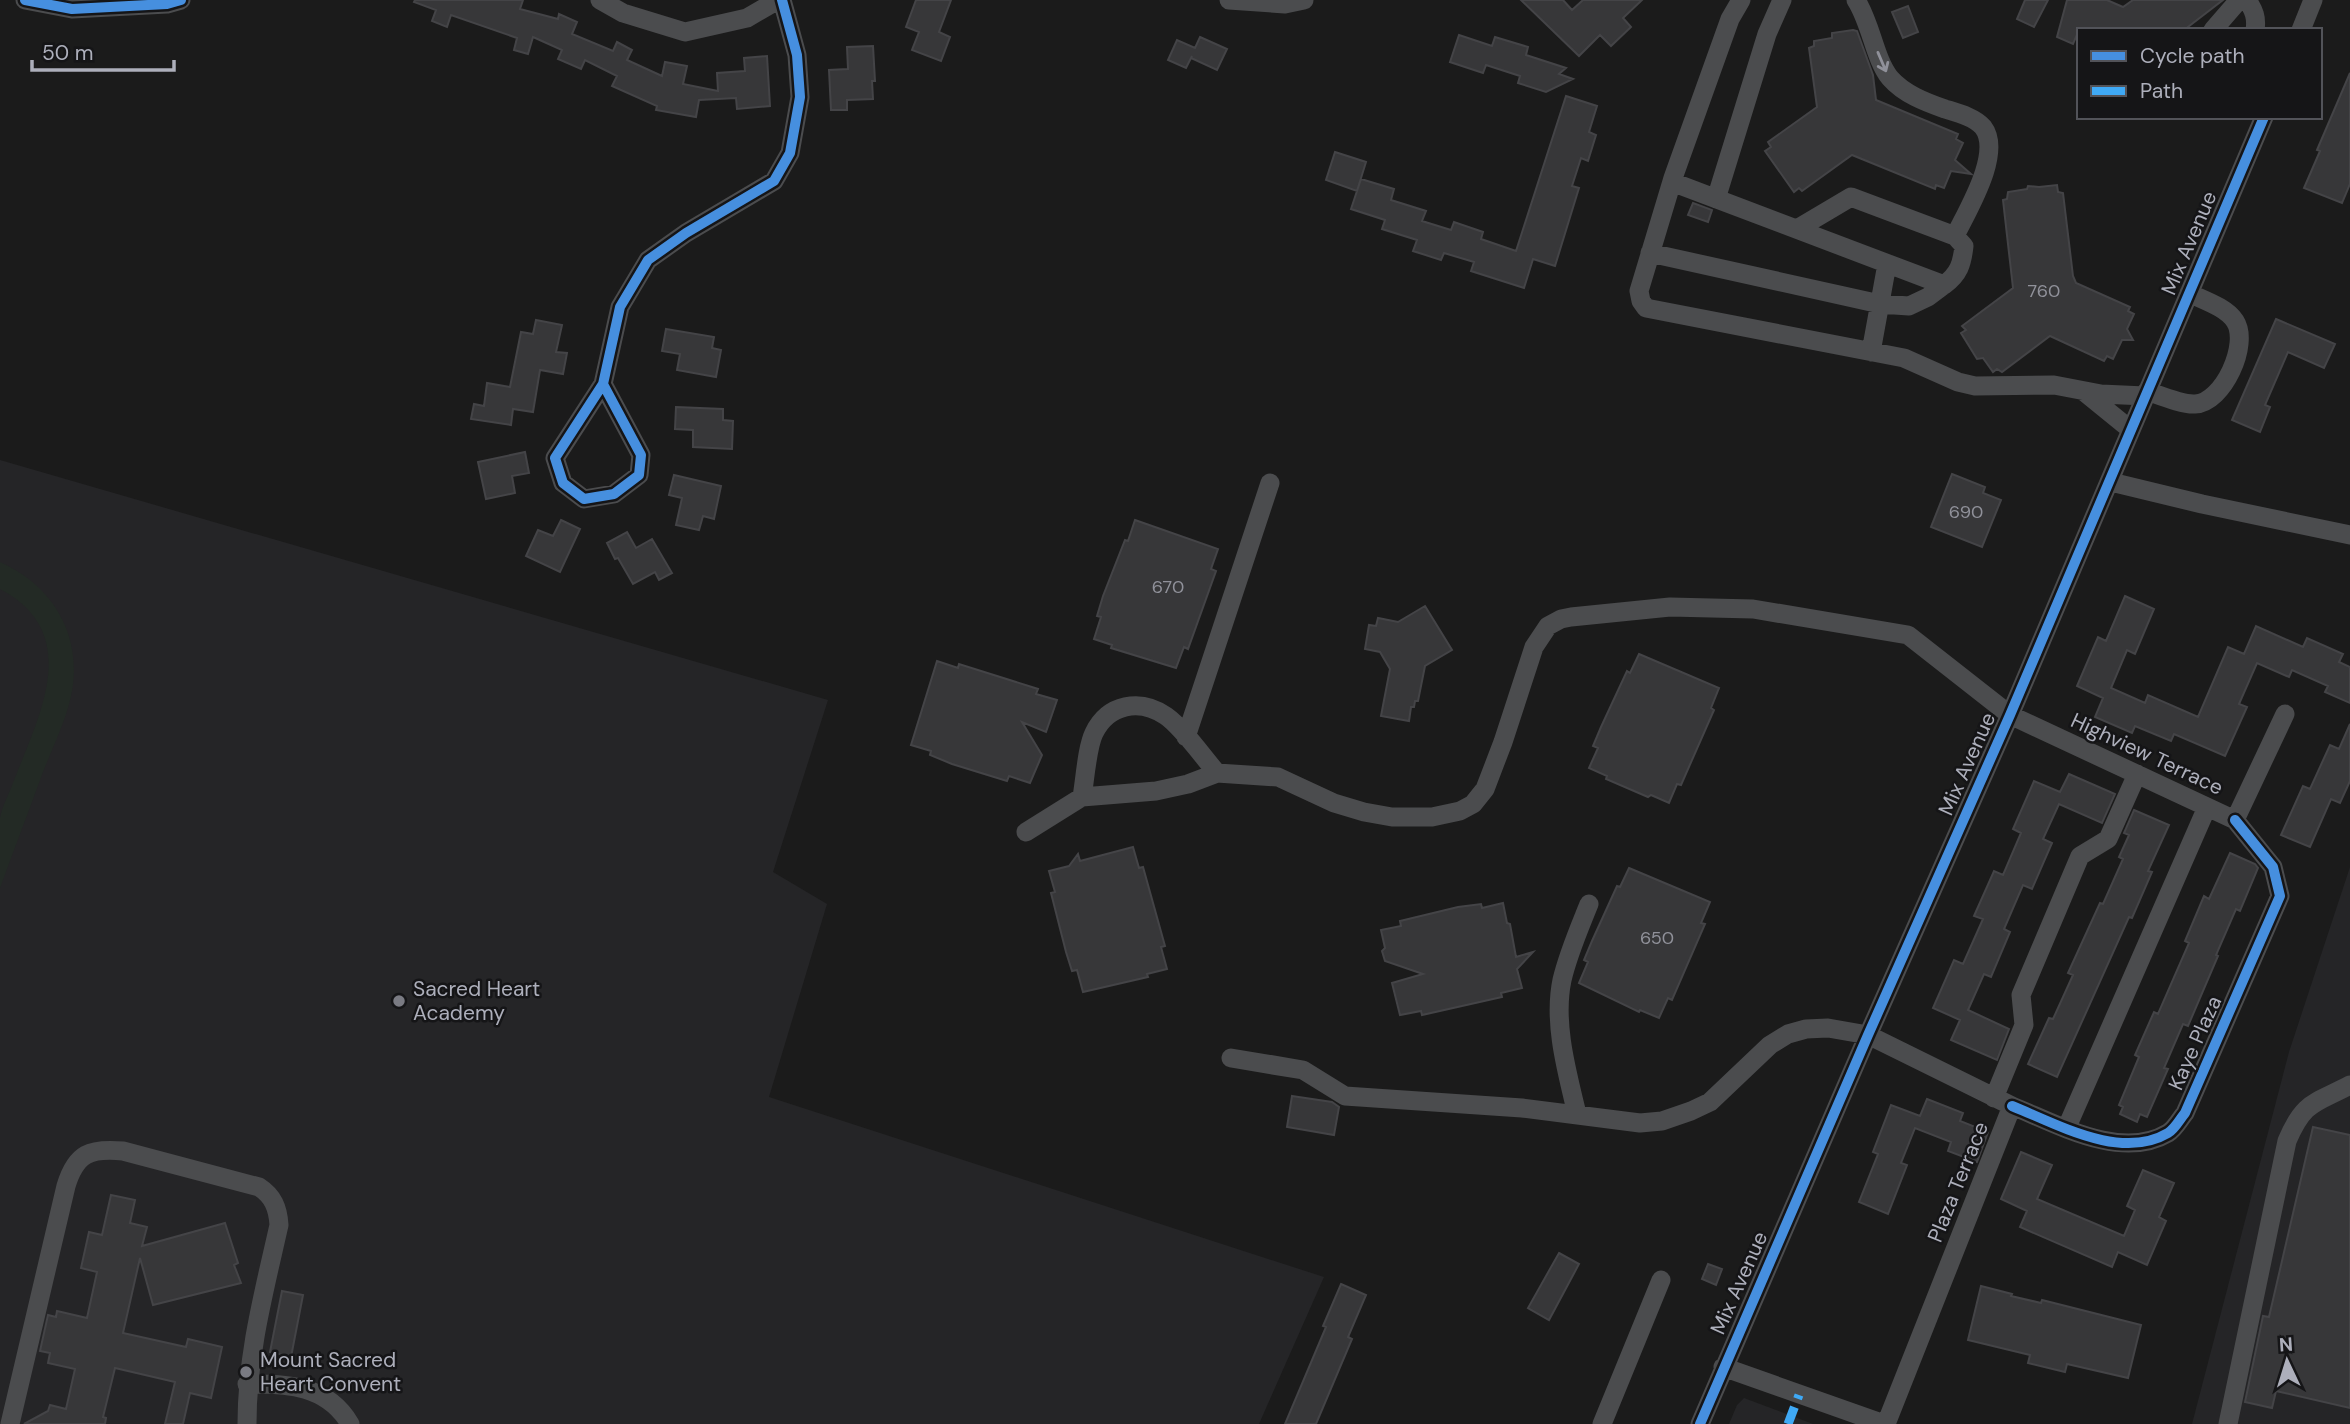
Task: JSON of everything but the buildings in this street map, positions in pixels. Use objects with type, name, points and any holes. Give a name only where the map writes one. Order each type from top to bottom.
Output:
[{"type":"street","points":[[25,0],[72,9],[167,4],[181,0]]},
{"type":"street","points":[[600,0],[623,13],[685,32],[747,19],[780,0],[797,55],[800,97],[790,153],[774,181],[686,233],[648,260],[620,307],[603,384],[555,458],[563,483],[584,499],[614,494],[639,475],[641,455],[603,384]]},
{"type":"street","points":[[1229,0],[1285,4],[1304,0]]},
{"type":"street","points":[[1741,0],[1730,19],[1672,182],[1650,253],[1639,291],[1641,302],[1646,308],[1904,358],[1958,382],[1975,386],[2044,385],[2082,391],[2146,394],[2194,405],[2207,400],[2220,389],[2233,367],[2240,333],[2235,320],[2224,310],[2189,293]]},
{"type":"street","points":[[1716,199],[1767,34],[1782,0]]},
{"type":"street","points":[[1856,0],[1865,15],[1889,77],[1920,100],[1964,114],[1981,125],[1987,135],[1990,148],[1986,170],[1955,236]]},
{"type":"street","points":[[2215,28],[2239,0]]},
{"type":"street","points":[[2247,0],[2253,8],[2255,28]]},
{"type":"street","points":[[2302,28],[2313,0]]},
{"type":"street","name":"Mix Avenue","points":[[1700,1424],[2010,715],[2263,119]]},
{"type":"street","points":[[1672,182],[1944,285]]},
{"type":"street","points":[[1650,253],[1880,304],[1909,306],[1928,297],[1955,277],[1962,264],[1964,246],[1955,236],[1851,197],[1797,229]]},
{"type":"street","points":[[1871,352],[1887,264]]},
{"type":"street","points":[[2082,391],[2131,430]]},
{"type":"street","points":[[1186,737],[1270,482]]},
{"type":"street","points":[[2110,482],[2202,505],[2350,535]]},
{"type":"street","name":"Highview Terrace","points":[[1217,773],[1278,778],[1334,803],[1392,817],[1432,817],[1460,811],[1473,804],[1485,789],[1534,647],[1548,626],[1561,619],[1659,608],[1753,609],[1908,635],[2010,715],[2235,820],[2285,714]]},
{"type":"street","points":[[1026,832],[1082,797],[1156,791],[1188,784],[1217,773],[1166,716],[1142,706],[1127,705],[1108,713],[1093,734],[1082,797]]},
{"type":"street","points":[[1994,1098],[2025,1025],[2021,995],[2080,856],[2108,839],[2137,774]]},
{"type":"street","points":[[2067,1127],[2207,807]]},
{"type":"street","name":"Kaye Plaza","points":[[2012,1107],[2104,1141],[2135,1144],[2170,1132],[2185,1113],[2280,896],[2273,867],[2235,820]]},
{"type":"street","points":[[1577,1114],[1566,1068],[1560,1017],[1562,983],[1571,948],[1589,904]]},
{"type":"street","name":"Plaza Terrace","points":[[1231,1058],[1303,1070],[1345,1096],[1577,1114],[1629,1122],[1662,1121],[1710,1102],[1770,1045],[1788,1034],[1806,1029],[1828,1028],[1868,1035],[2012,1107],[1885,1424]]},
{"type":"street","points":[[2228,1424],[2287,1141],[2297,1118],[2312,1104],[2350,1085]]},
{"type":"street","points":[[10,1424],[65,1186],[76,1160],[96,1150],[123,1152],[247,1183],[267,1192],[272,1200],[279,1225],[253,1345],[247,1384],[247,1424]]},
{"type":"street","points":[[1601,1424],[1661,1280]]},
{"type":"street","points":[[1723,1367],[1885,1424]]},
{"type":"street","points":[[247,1384],[278,1384],[305,1389],[331,1400],[350,1424]]},
{"type":"shaded area","name":"Sacred Heart Academy","points":[[0,460],[828,700],[773,872],[827,904],[769,1097],[1324,1277],[1259,1424],[0,1424]]},
{"type":"shaded area","points":[[0,562],[35,584],[59,614],[67,631],[74,670],[67,712],[0,888],[0,818],[42,704],[48,678],[48,653],[41,629],[26,608],[0,589]]},
{"type":"shaded area","points":[[2350,867],[2350,1424],[2192,1424],[2289,1052]]},
{"type":"shaded area","points":[[1744,1398],[1813,1424],[1729,1424],[1737,1405]]},
{"type":"marked path","points":[[1788,1424],[1799,1395]]},
{"type":"cycle path","points":[[25,0],[72,9],[167,4],[181,0]]},
{"type":"cycle path","points":[[603,384],[641,455],[639,475],[614,494],[584,499],[563,483],[555,458],[603,384],[620,307],[648,260],[686,233],[774,181],[790,153],[800,97],[797,55],[782,0]]},
{"type":"cycle path","points":[[1700,1424],[2010,715],[2263,119]]},
{"type":"cycle path","points":[[2012,1106],[2069,1130],[2110,1142],[2150,1141],[2168,1133],[2175,1126],[2185,1113],[2280,896],[2273,867],[2235,820]]},
{"type":"place","name":"Sacred Heart Academy","points":[[399,1001]]},
{"type":"place","name":"Mount Sacred Heart Convent","points":[[246,1372]]}]
